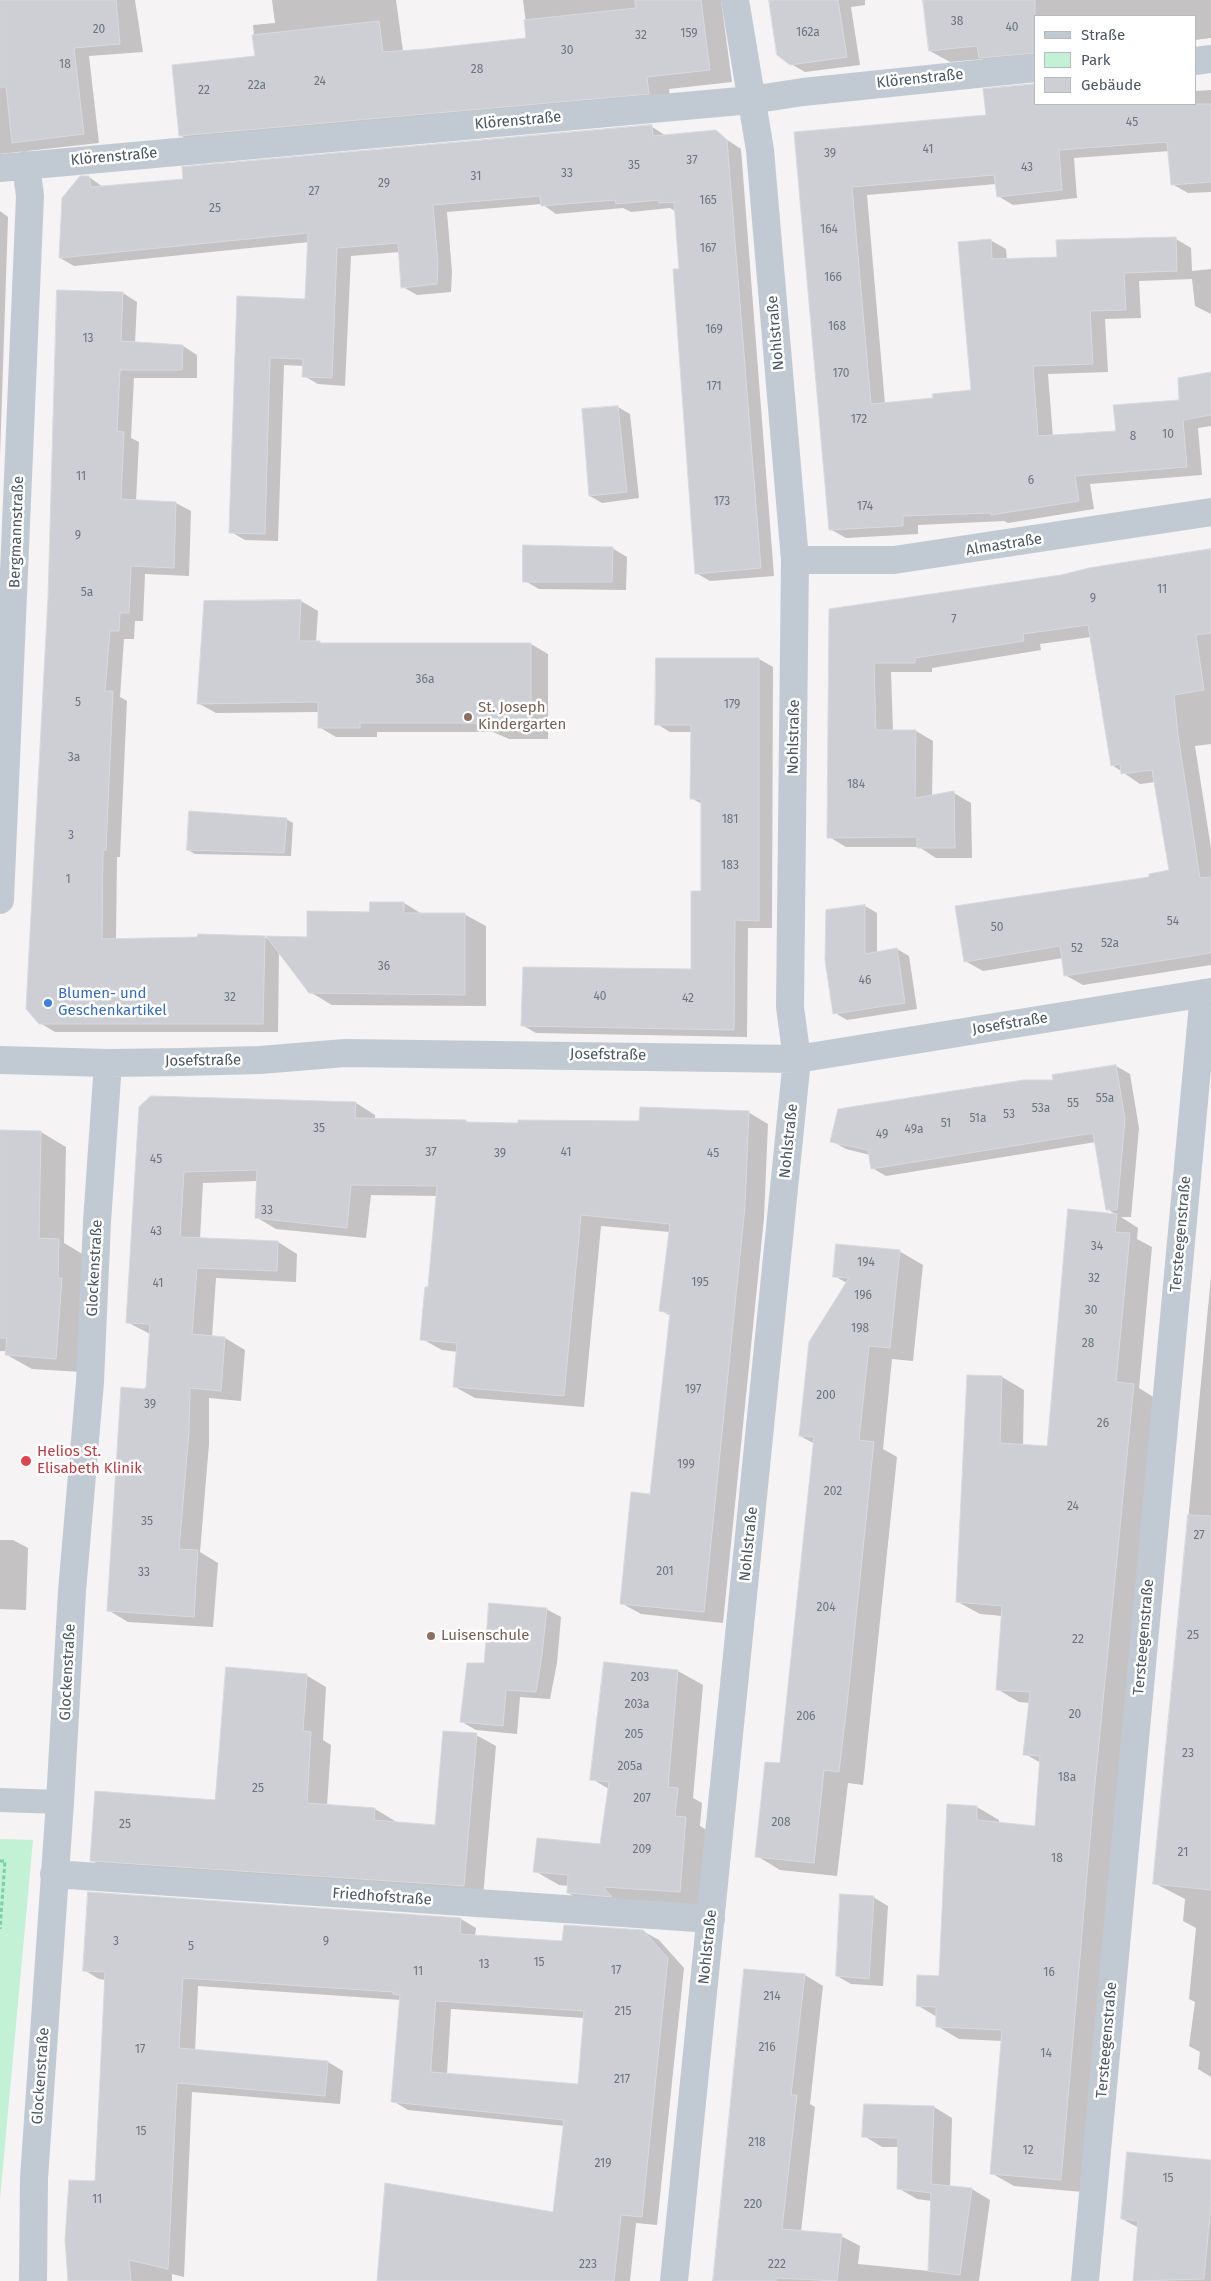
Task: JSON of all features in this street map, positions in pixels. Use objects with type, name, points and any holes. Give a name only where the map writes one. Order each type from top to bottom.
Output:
[{"type":"street","name":"Nohlstraße","points":[[674,2281],[797,1059],[790,1007],[795,560],[760,150],[736,0]]},
{"type":"street","points":[[1196,61],[1211,59]]},
{"type":"street","name":"Klörenstraße","points":[[13,166],[751,100],[812,91],[1034,68]]},
{"type":"street","name":"Bergmannstraße","points":[[0,900],[30,196],[13,166]]},
{"type":"street","name":"Almastraße","points":[[795,560],[894,560],[1211,512]]},
{"type":"street","name":"Josefstraße","points":[[0,1060],[108,1063],[260,1060],[345,1053],[797,1059],[1207,993]]},
{"type":"street","name":"Tersteegenstraße","points":[[1085,2281],[1207,993]]},
{"type":"street","name":"Glockenstraße","points":[[33,2281],[34,2178],[60,1802],[72,1591],[90,1382],[97,1222],[108,1063]]},
{"type":"street","name":"Friedhofstraße","points":[[54,1874],[711,1919]]},
{"type":"lane","points":[[0,1800],[60,1802]]},
{"type":"path","points":[[0,1861],[5,1861],[0,1929]]},
{"type":"green space","points":[[0,1839],[33,1840],[0,2199]]},
{"type":"building","points":[[0,0],[116,0],[120,44],[74,48],[84,134],[12,143],[6,87],[0,87]]},
{"type":"building","points":[[635,0],[701,0],[710,70],[647,77],[649,94],[179,136],[172,65],[255,56],[252,35],[379,21],[383,52],[426,49],[526,38],[524,20],[636,8]]},
{"type":"building","points":[[769,0],[838,0],[847,57],[790,65],[777,55]]},
{"type":"building","points":[[923,0],[1035,0],[1034,53],[979,58],[977,46],[929,51]]},
{"type":"building","points":[[1034,84],[1034,105],[1211,104],[1211,182],[1171,185],[1167,142],[1059,150],[1062,190],[997,197],[994,175],[852,187],[871,404],[933,398],[932,394],[971,390],[958,242],[991,239],[992,259],[1057,257],[1056,240],[1176,237],[1177,271],[1124,273],[1126,310],[1090,311],[1093,364],[1033,366],[1038,436],[1116,431],[1113,405],[1179,400],[1178,378],[1211,372],[1211,415],[1183,420],[1187,467],[1075,476],[1079,501],[991,515],[991,513],[903,516],[903,526],[829,530],[794,132],[986,115],[983,89]]},
{"type":"building","points":[[652,125],[653,136],[716,130],[727,140],[761,568],[695,574],[673,269],[679,269],[674,202],[659,203],[659,200],[616,204],[615,200],[541,206],[540,196],[433,205],[438,263],[437,284],[401,288],[398,243],[337,248],[332,378],[302,377],[303,359],[270,358],[265,534],[229,533],[237,296],[305,299],[308,233],[59,258],[62,198],[80,176],[89,176],[91,187],[183,179],[182,167]]},
{"type":"building","points":[[57,290],[123,292],[121,341],[183,345],[182,370],[120,370],[117,431],[124,432],[121,499],[176,502],[174,568],[131,566],[129,613],[120,613],[119,631],[110,631],[105,691],[113,691],[106,850],[103,850],[102,939],[197,937],[198,934],[265,936],[263,1024],[39,1024],[26,1009],[48,598]]},
{"type":"building","points":[[618,406],[627,492],[589,496],[582,409]]},
{"type":"building","points":[[523,545],[613,547],[612,582],[523,582]]},
{"type":"building","points":[[1211,549],[1211,633],[1196,635],[1204,690],[1174,695],[1178,735],[1200,878],[1211,877],[1211,953],[1064,976],[1060,946],[964,962],[955,906],[1149,877],[1149,874],[1169,870],[1152,770],[1121,774],[1120,764],[1111,766],[1088,625],[1023,634],[1024,641],[915,658],[915,663],[874,663],[876,730],[916,730],[915,798],[954,791],[955,848],[917,848],[917,837],[827,838],[829,609],[1061,575],[1089,568]]},
{"type":"building","points":[[301,600],[299,641],[320,641],[320,643],[531,643],[531,729],[491,729],[474,723],[360,723],[360,728],[318,728],[318,702],[197,704],[204,601]]},
{"type":"building","points":[[656,658],[759,658],[759,921],[735,920],[734,1030],[521,1026],[523,967],[691,969],[691,891],[701,891],[701,799],[690,799],[691,725],[655,725]]},
{"type":"building","points":[[189,811],[287,818],[284,853],[187,850]]},
{"type":"building","points":[[370,902],[404,902],[404,913],[465,913],[465,995],[309,993],[266,936],[307,937],[307,911],[369,912]]},
{"type":"building","points":[[865,905],[865,954],[897,948],[905,1003],[833,1014],[825,960],[826,910]]},
{"type":"building","points":[[1116,1065],[1125,1119],[1117,1210],[1106,1210],[1093,1133],[871,1169],[868,1150],[830,1142],[838,1109],[1023,1080],[1053,1080],[1052,1075]]},
{"type":"building","points":[[151,1096],[356,1102],[355,1118],[466,1120],[466,1122],[518,1123],[518,1120],[639,1121],[640,1107],[749,1111],[745,1206],[704,1612],[620,1604],[631,1492],[650,1494],[670,1313],[659,1311],[670,1224],[581,1215],[564,1396],[453,1387],[457,1343],[420,1340],[425,1287],[428,1287],[437,1186],[351,1185],[347,1228],[255,1218],[257,1170],[184,1172],[180,1237],[278,1241],[277,1271],[197,1268],[192,1334],[225,1337],[221,1391],[190,1388],[189,1432],[179,1549],[198,1550],[194,1617],[107,1611],[121,1387],[144,1389],[146,1387],[150,1324],[126,1323],[139,1107]]},
{"type":"building","points":[[0,1130],[41,1131],[39,1238],[59,1239],[58,1278],[62,1278],[56,1359],[5,1355],[7,1338],[0,1338]]},
{"type":"building","points":[[1068,1209],[1117,1214],[1115,1232],[1130,1233],[1116,1382],[1134,1384],[1093,1804],[1061,2180],[990,2174],[1002,2030],[936,2027],[936,2007],[916,2006],[917,1975],[939,1976],[947,1804],[977,1806],[977,1820],[1035,1826],[1040,1756],[1023,1755],[1030,1692],[996,1690],[1002,1606],[956,1602],[967,1375],[1002,1376],[1000,1443],[1047,1446]]},
{"type":"building","points":[[836,1244],[900,1250],[890,1348],[869,1346],[859,1440],[874,1442],[847,1705],[839,1772],[824,1770],[814,1863],[755,1857],[765,1762],[780,1763],[814,1437],[799,1436],[809,1342],[849,1278],[833,1277]]},
{"type":"building","points":[[1188,1515],[1211,1516],[1211,1890],[1153,1884]]},
{"type":"building","points":[[489,1603],[547,1608],[536,1692],[506,1690],[503,1726],[460,1722],[467,1663],[484,1663]]},
{"type":"building","points":[[604,1662],[678,1670],[668,1787],[678,1788],[675,1816],[686,1817],[680,1892],[603,1887],[612,1897],[567,1893],[568,1875],[533,1872],[537,1838],[600,1844],[609,1782],[590,1780]]},
{"type":"building","points":[[226,1667],[307,1674],[303,1731],[311,1732],[307,1803],[375,1808],[374,1820],[435,1825],[443,1731],[477,1733],[464,1886],[90,1861],[95,1791],[215,1800]]},
{"type":"building","points":[[88,1892],[461,1918],[460,1934],[515,1938],[562,1941],[564,1925],[643,1930],[668,1958],[642,2217],[621,2215],[614,2281],[377,2281],[385,2183],[553,2212],[564,2120],[391,2102],[400,1995],[393,1994],[393,1992],[183,1978],[179,2048],[328,2061],[325,2096],[177,2083],[168,2269],[129,2260],[131,2281],[68,2281],[65,2240],[69,2180],[95,2181],[100,2078],[105,1972],[83,1971]],"holes":[[[436,2001],[584,2011],[578,2084],[431,2072]]]},
{"type":"building","points":[[840,1894],[874,1896],[869,1979],[836,1976]]},
{"type":"building","points":[[744,1969],[805,1974],[791,2095],[797,2095],[782,2229],[842,2234],[837,2281],[776,2278],[776,2281],[713,2281]]},
{"type":"building","points":[[864,2104],[934,2106],[931,2184],[972,2188],[960,2275],[928,2271],[931,2193],[897,2189],[898,2138],[862,2137]]},
{"type":"building","points":[[1127,2152],[1211,2160],[1211,2203],[1204,2279],[1133,2281],[1138,2221],[1121,2219]]},
{"type":"place","name":"St. Joseph Kindergarten","points":[[468,717]]},
{"type":"place","name":"Blumen- und Geschenkartikel","points":[[48,1003]]},
{"type":"place","name":"Helios St. Elisabeth Klinik","points":[[26,1461]]},
{"type":"place","name":"Luisenschule","points":[[431,1636]]}]
